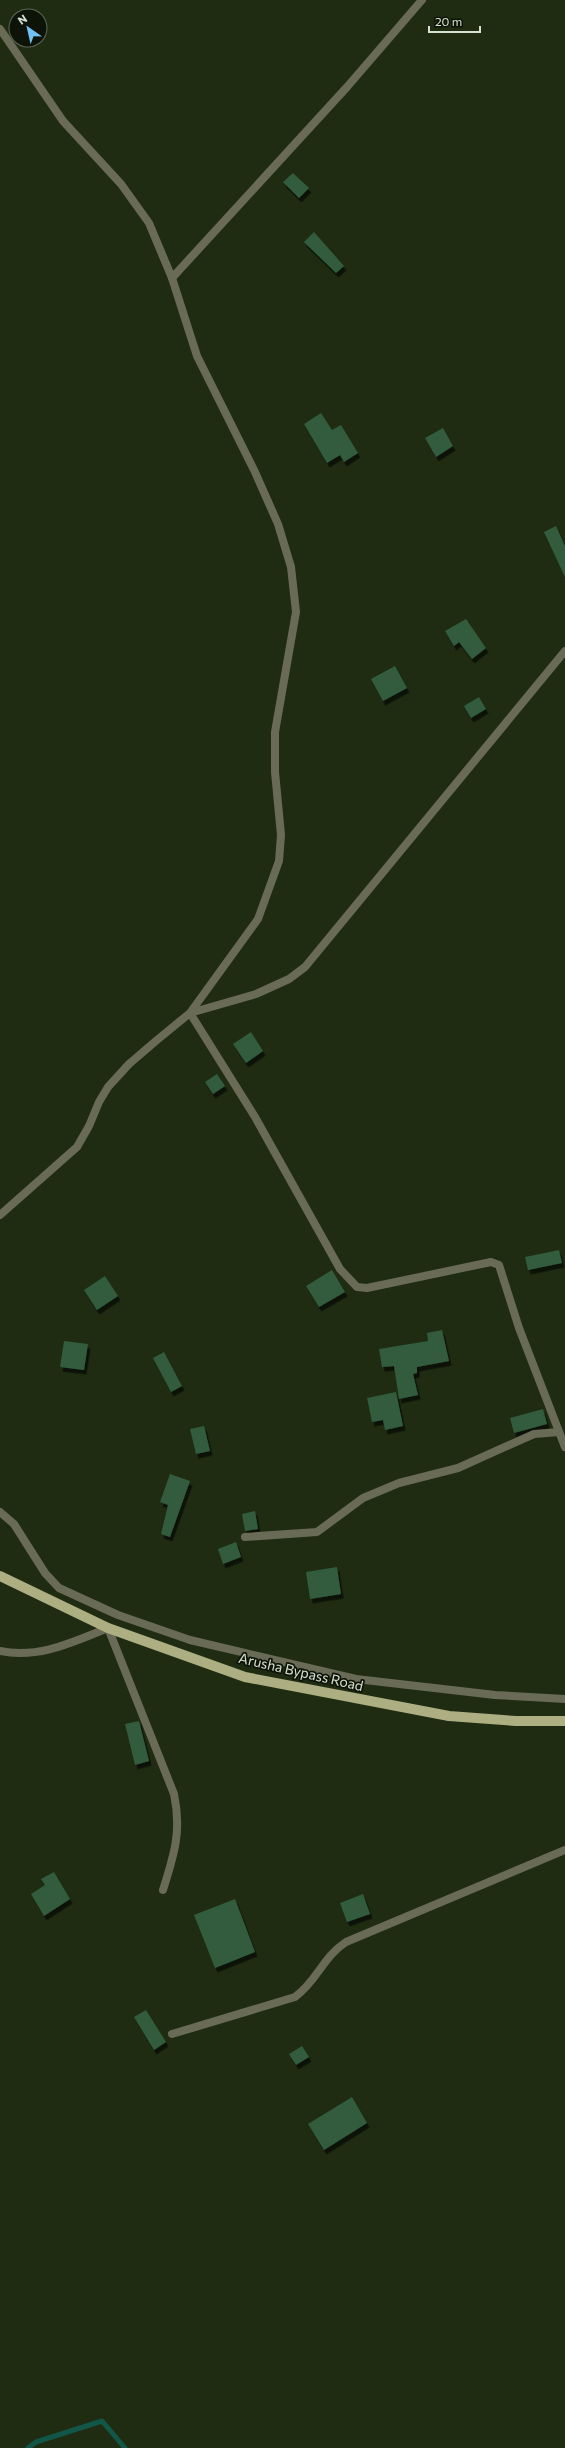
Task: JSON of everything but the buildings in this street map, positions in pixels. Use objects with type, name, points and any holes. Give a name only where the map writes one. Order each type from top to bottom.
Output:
[{"type":"main road","name":"Arusha Bypass Road","points":[[0,1576],[108,1628],[245,1677],[449,1716],[516,1721],[565,1721]]},
{"type":"street","points":[[172,278],[347,87],[422,0]]},
{"type":"street","points":[[0,29],[62,121],[131,197],[149,223],[172,278],[197,356],[278,524],[292,567],[296,612],[275,732],[275,772],[281,835],[279,861],[258,919],[190,1013],[129,1064],[108,1087],[77,1147],[0,1215]]},
{"type":"street","points":[[190,1013],[256,994],[289,979],[305,967],[565,652]]},
{"type":"street","points":[[190,1013],[255,1117],[340,1268],[357,1287],[367,1288],[491,1262],[498,1265],[502,1271],[519,1328],[565,1447]]},
{"type":"street","points":[[245,1537],[317,1532],[364,1498],[399,1483],[458,1468],[534,1434],[559,1432]]},
{"type":"street","points":[[0,1512],[14,1524],[45,1573],[59,1588],[118,1615],[190,1640],[356,1679],[495,1696],[565,1698]]},
{"type":"street","points":[[0,1651],[26,1654],[42,1652],[60,1647],[108,1628],[174,1794],[177,1810],[177,1844],[163,1890]]},
{"type":"street","points":[[172,2034],[295,1997],[309,1984],[334,1950],[346,1942],[565,1850]]},
{"type":"waterway","points":[[28,2448],[36,2442],[102,2421],[125,2448]]}]
